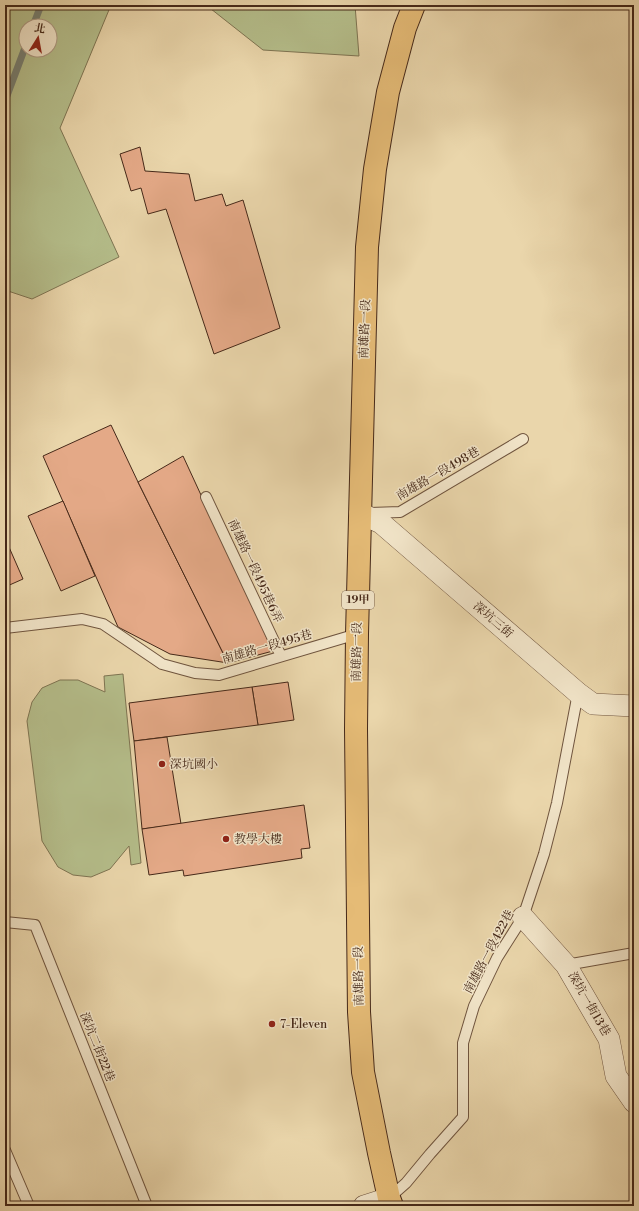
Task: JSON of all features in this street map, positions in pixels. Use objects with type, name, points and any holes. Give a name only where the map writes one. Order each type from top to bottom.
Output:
[{"type":"main road","name":"南雄路一段","points":[[391,1202],[363,1072],[359,1012],[356,729],[357,634],[366,255],[368,232],[375,169],[388,92],[405,28],[414,5]]},
{"type":"street","name":"深坑三街","points":[[360,513],[381,524],[578,693],[593,704],[634,706]]},
{"type":"street","name":"深坑一街13巷","points":[[523,917],[566,965],[609,1039],[616,1076],[634,1102]]},
{"type":"street","points":[[364,1206],[391,1202]]},
{"type":"lane","name":"南雄路一段498巷","points":[[360,513],[400,512],[524,439]]},
{"type":"lane","name":"南雄路一段495巷6弄","points":[[206,497],[281,656]]},
{"type":"lane","name":"南雄路一段495巷","points":[[5,628],[82,619],[103,624],[162,664],[195,673],[219,675],[357,634]]},
{"type":"lane","name":"南雄路一段422巷","points":[[391,1202],[463,1117],[463,1043],[474,1006],[497,958],[523,917],[544,854],[558,803],[578,693]]},
{"type":"lane","name":"深坑二街22巷","points":[[5,922],[35,925],[147,1206]]},
{"type":"lane","points":[[566,965],[634,954]]},
{"type":"lane","points":[[5,1150],[29,1206]]},
{"type":"green space","points":[[5,5],[111,5],[60,128],[119,257],[32,299],[5,290]]},
{"type":"green space","points":[[206,5],[355,5],[359,56],[263,50]]},
{"type":"green space","points":[[123,674],[141,863],[131,865],[129,846],[110,869],[91,877],[73,875],[58,867],[42,841],[27,721],[32,702],[42,688],[60,680],[78,680],[105,692],[104,676]]},
{"type":"building","points":[[140,147],[145,171],[189,174],[195,201],[222,194],[226,206],[243,200],[280,328],[214,354],[166,209],[148,214],[141,188],[131,191],[120,154]]},
{"type":"building","points":[[111,425],[228,663],[170,654],[118,627],[43,456]]},
{"type":"building","points":[[183,456],[273,651],[228,663],[138,482]]},
{"type":"building","points":[[63,501],[95,576],[61,591],[28,516]]},
{"type":"building","points":[[5,538],[23,579],[5,587]]},
{"type":"building","points":[[288,682],[294,720],[258,725],[252,687]]},
{"type":"building","points":[[252,687],[258,725],[134,741],[129,703]]},
{"type":"building","points":[[167,737],[181,824],[142,829],[134,741]]},
{"type":"building","name":"教學大樓","points":[[304,805],[310,848],[301,849],[302,858],[184,876],[183,870],[149,875],[142,829]]},
{"type":"waterway","points":[[36,18],[41,5]]},
{"type":"waterway","points":[[5,101],[21,58]]},
{"type":"place","name":"深坑國小","points":[[162,764]]},
{"type":"place","name":"教學大樓","points":[[226,839]]},
{"type":"place","name":"7-Eleven","points":[[272,1024]]}]
